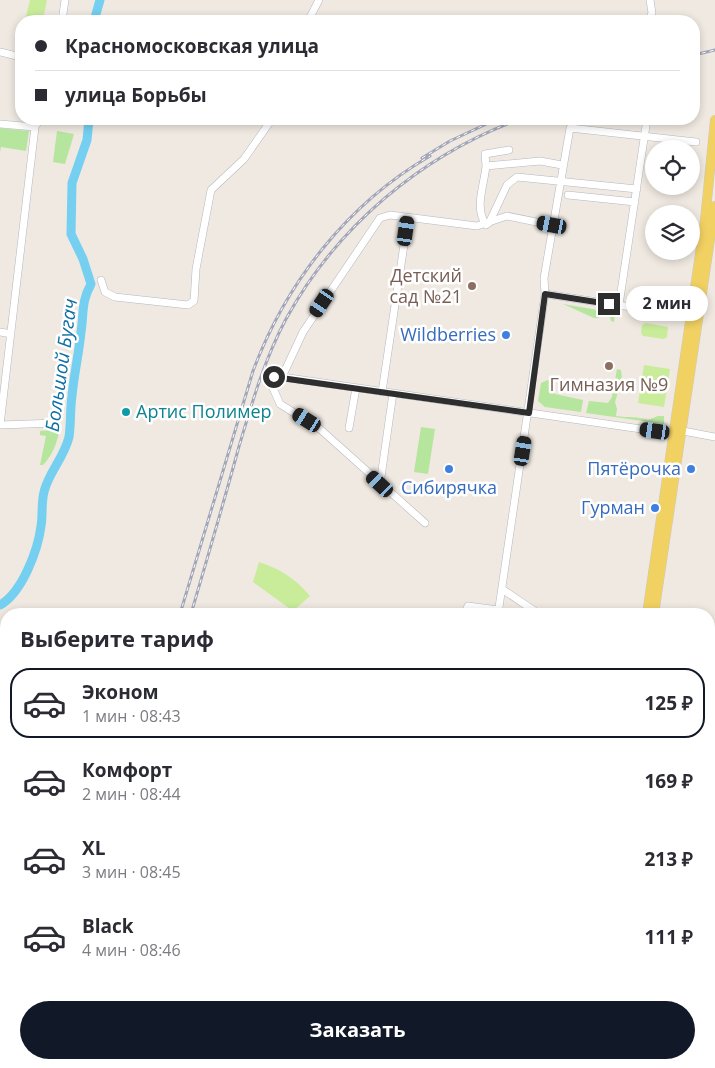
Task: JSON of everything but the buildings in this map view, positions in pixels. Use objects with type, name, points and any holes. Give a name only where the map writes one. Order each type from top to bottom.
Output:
[{"type":"main road","points":[[655,608],[691,316],[705,220],[715,120]]},
{"type":"main road","points":[[648,608],[715,206]]},
{"type":"street","points":[[63,15],[65,0]]},
{"type":"street","points":[[311,15],[319,0]]},
{"type":"street","points":[[650,0],[651,15]]},
{"type":"street","points":[[0,52],[15,56]]},
{"type":"street","points":[[0,124],[35,127],[0,425],[57,423]]},
{"type":"street","points":[[101,280],[105,292],[114,297],[188,305],[194,301],[196,270],[211,190],[244,159],[268,125]]},
{"type":"street","points":[[619,305],[647,125]]},
{"type":"street","points":[[499,608],[529,413],[545,294],[544,278],[559,182],[570,128],[679,140]]},
{"type":"street","points":[[488,224],[480,216],[479,207],[486,166],[485,154],[509,150]]},
{"type":"street","points":[[486,166],[540,161],[562,165]]},
{"type":"street","points":[[488,224],[506,185],[517,177],[637,189]]},
{"type":"street","points":[[568,195],[635,202]]},
{"type":"street","points":[[282,377],[303,332],[335,281],[380,218],[390,215],[478,226],[507,216],[552,225]]},
{"type":"street","points":[[382,392],[408,218]]},
{"type":"street","points":[[545,294],[691,316]]},
{"type":"street","points":[[0,332],[11,334]]},
{"type":"street","points":[[425,523],[320,429],[280,404],[273,388],[274,377],[655,431]]},
{"type":"street","points":[[350,428],[356,388]]},
{"type":"street","points":[[380,484],[394,394]]},
{"type":"street","points":[[678,430],[715,437]]},
{"type":"street","points":[[502,589],[530,608]]},
{"type":"green space","points":[[30,0],[47,0],[44,15],[26,15]]},
{"type":"green space","points":[[0,128],[29,131],[26,151],[1,147],[0,152]]},
{"type":"green space","points":[[57,131],[74,134],[65,164],[53,162]]},
{"type":"green space","points":[[563,304],[615,313],[614,322],[611,321],[610,317],[601,315],[598,318],[594,318]]},
{"type":"green space","points":[[646,323],[668,327],[667,337],[664,339],[643,336],[641,333],[642,325]]},
{"type":"green space","points":[[644,365],[670,369],[664,407],[638,403]]},
{"type":"green space","points":[[617,369],[621,370],[622,380],[615,402],[616,416],[648,420],[664,416],[664,424],[586,413],[589,401],[608,403],[612,397]]},
{"type":"green space","points":[[548,380],[554,381],[555,394],[583,400],[581,412],[545,407],[538,401],[541,383]]},
{"type":"green space","points":[[421,427],[435,429],[428,474],[414,472]]},
{"type":"green space","points":[[52,430],[59,432],[55,445],[43,465],[40,465],[46,436],[40,435],[40,431]]},
{"type":"green space","points":[[259,562],[287,575],[310,596],[296,608],[289,608],[253,582]]},
{"type":"waterway","name":"Большой Бугач","points":[[96,15],[100,0]]},
{"type":"waterway","name":"Большой Бугач","points":[[0,605],[15,591],[33,558],[42,522],[43,496],[46,485],[64,452],[69,437],[71,401],[83,308],[91,284],[83,259],[71,234],[72,183],[87,140],[88,125]]},
{"type":"railway","points":[[700,54],[715,50]]},
{"type":"railway","points":[[422,158],[450,141],[484,125]]},
{"type":"railway","points":[[193,608],[259,383],[278,335],[307,285],[330,254],[357,224],[385,198],[449,152],[506,125]]},
{"type":"railway","points":[[182,608],[253,371],[283,307],[323,248],[346,222],[372,197],[400,175],[430,156]]},
{"type":"place","name":"Детский сад №21","points":[[472,286]]},
{"type":"place","name":"Wildberries","points":[[506,335]]},
{"type":"place","name":"Гимназия №9","points":[[609,366]]},
{"type":"place","name":"Артис Полимер","points":[[126,412]]},
{"type":"place","name":"Сибирячка","points":[[449,469]]},
{"type":"place","name":"Пятёрочка","points":[[691,469]]},
{"type":"place","name":"Гурман","points":[[655,508]]},
{"type":"route","points":[[274,377],[529,413],[545,294],[609,304]]}]
